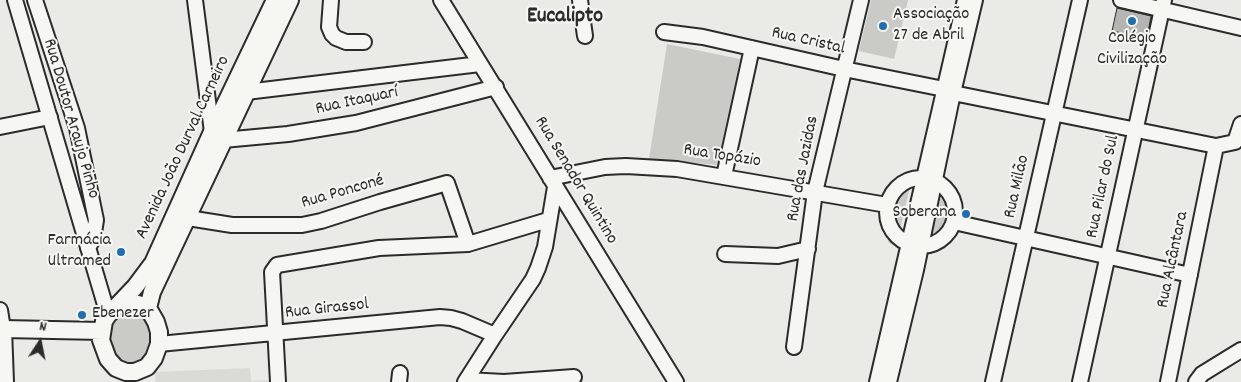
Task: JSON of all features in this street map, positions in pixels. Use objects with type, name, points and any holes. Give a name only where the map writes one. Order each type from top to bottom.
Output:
[{"type":"main road","name":"Avenida João Durval Carneiro","points":[[148,308],[152,292],[188,218],[218,136],[275,0]]},
{"type":"main road","name":"Avenida João Durval Carneiro","points":[[112,310],[135,287],[153,263],[218,136],[246,92],[290,0]]},
{"type":"main road","points":[[128,303],[148,308],[156,322],[159,332],[159,344],[154,358],[147,367],[130,377],[116,368],[108,359],[102,345],[102,331],[112,310],[128,303]]},
{"type":"main road","points":[[5,382],[1,329],[102,331]]},
{"type":"street","name":"Rua Doutor Araujo Pinho","points":[[15,0],[88,248],[112,310]]},
{"type":"street","name":"Rua Doutor Araujo Pinho","points":[[35,0],[77,128],[96,220],[93,239],[88,248]]},
{"type":"street","points":[[195,0],[218,136]]},
{"type":"street","points":[[331,0],[329,27],[332,34],[346,42],[364,42]]},
{"type":"street","name":"Rua Senador Quintino","points":[[441,0],[676,382]]},
{"type":"street","points":[[580,0],[585,36]]},
{"type":"street","name":"Rua das Jazidas","points":[[794,347],[815,192],[861,0]]},
{"type":"street","points":[[889,382],[897,324],[949,91],[965,0]]},
{"type":"street","points":[[949,91],[975,0]]},
{"type":"street","name":"Rua Milão","points":[[993,382],[1080,0]]},
{"type":"street","points":[[1121,0],[1163,5],[1241,28]]},
{"type":"street","name":"Rua Pilar do Sul","points":[[1080,382],[1163,5]]},
{"type":"street","name":"Rua Cristal","points":[[664,32],[703,37],[844,69],[1216,146]]},
{"type":"street","points":[[724,176],[752,48]]},
{"type":"street","points":[[246,92],[480,64]]},
{"type":"street","name":"Rua Itaquarí","points":[[218,136],[288,134],[356,123],[496,87]]},
{"type":"street","points":[[0,127],[50,117]]},
{"type":"street","points":[[1216,146],[1235,142],[1241,124]]},
{"type":"street","points":[[54,131],[77,128]]},
{"type":"street","name":"Rua Alcântara","points":[[1168,382],[1216,146]]},
{"type":"street","name":"Rua Topázio","points":[[553,182],[588,169],[626,166],[677,168],[887,206]]},
{"type":"street","points":[[911,179],[929,179],[943,186],[950,193],[954,202],[954,222],[947,234],[941,239],[928,245],[915,245],[898,237],[891,228],[887,217],[887,206],[892,194],[900,185],[911,179]]},
{"type":"street","points":[[466,381],[533,279],[545,247],[553,182]]},
{"type":"street","name":"Rua Ponconé","points":[[188,218],[232,225],[302,225],[447,184],[468,244]]},
{"type":"street","points":[[278,382],[272,272],[277,265],[379,248],[468,244],[548,220]]},
{"type":"street","points":[[954,222],[1190,275]]},
{"type":"street","points":[[725,254],[778,256],[808,249]]},
{"type":"street","points":[[0,310],[1,329]]},
{"type":"street","name":"Rua Girassol","points":[[159,344],[440,317],[462,321],[495,335]]},
{"type":"street","points":[[877,382],[897,324]]},
{"type":"street","points":[[1202,380],[1241,350]]},
{"type":"street","points":[[1202,380],[1241,360]]},
{"type":"street","points":[[466,381],[504,382],[574,377]]},
{"type":"shaded area","name":"Associação 27 de Abril","points":[[871,0],[908,0],[894,59],[859,51]]},
{"type":"shaded area","points":[[667,44],[740,59],[717,165],[649,159]]},
{"type":"shaded area","points":[[911,182],[896,247],[889,243],[884,232],[881,219],[882,207],[893,193]]},
{"type":"shaded area","points":[[937,185],[946,196],[950,206],[948,222],[934,245],[922,252]]},
{"type":"shaded area","points":[[131,308],[151,320],[154,342],[148,361],[131,367],[113,359],[106,342],[109,325],[118,311]]},
{"type":"shaded area","points":[[250,368],[251,381],[272,380],[272,382],[156,382],[154,372]]},
{"type":"building","name":"Colégio Civilização","points":[[1117,8],[1151,16],[1147,38],[1112,31]]},
{"type":"place","name":"Colégio Civilização","points":[[1132,21]]},
{"type":"place","name":"Associação 27 de Abril","points":[[883,26]]},
{"type":"place","name":"Soberana","points":[[966,214]]},
{"type":"place","name":"Farmácia Ultramed","points":[[121,252]]},
{"type":"place","name":"Ebenezer","points":[[82,315]]},
{"type":"district","name":"Eucalipto","points":[[565,18]]}]
